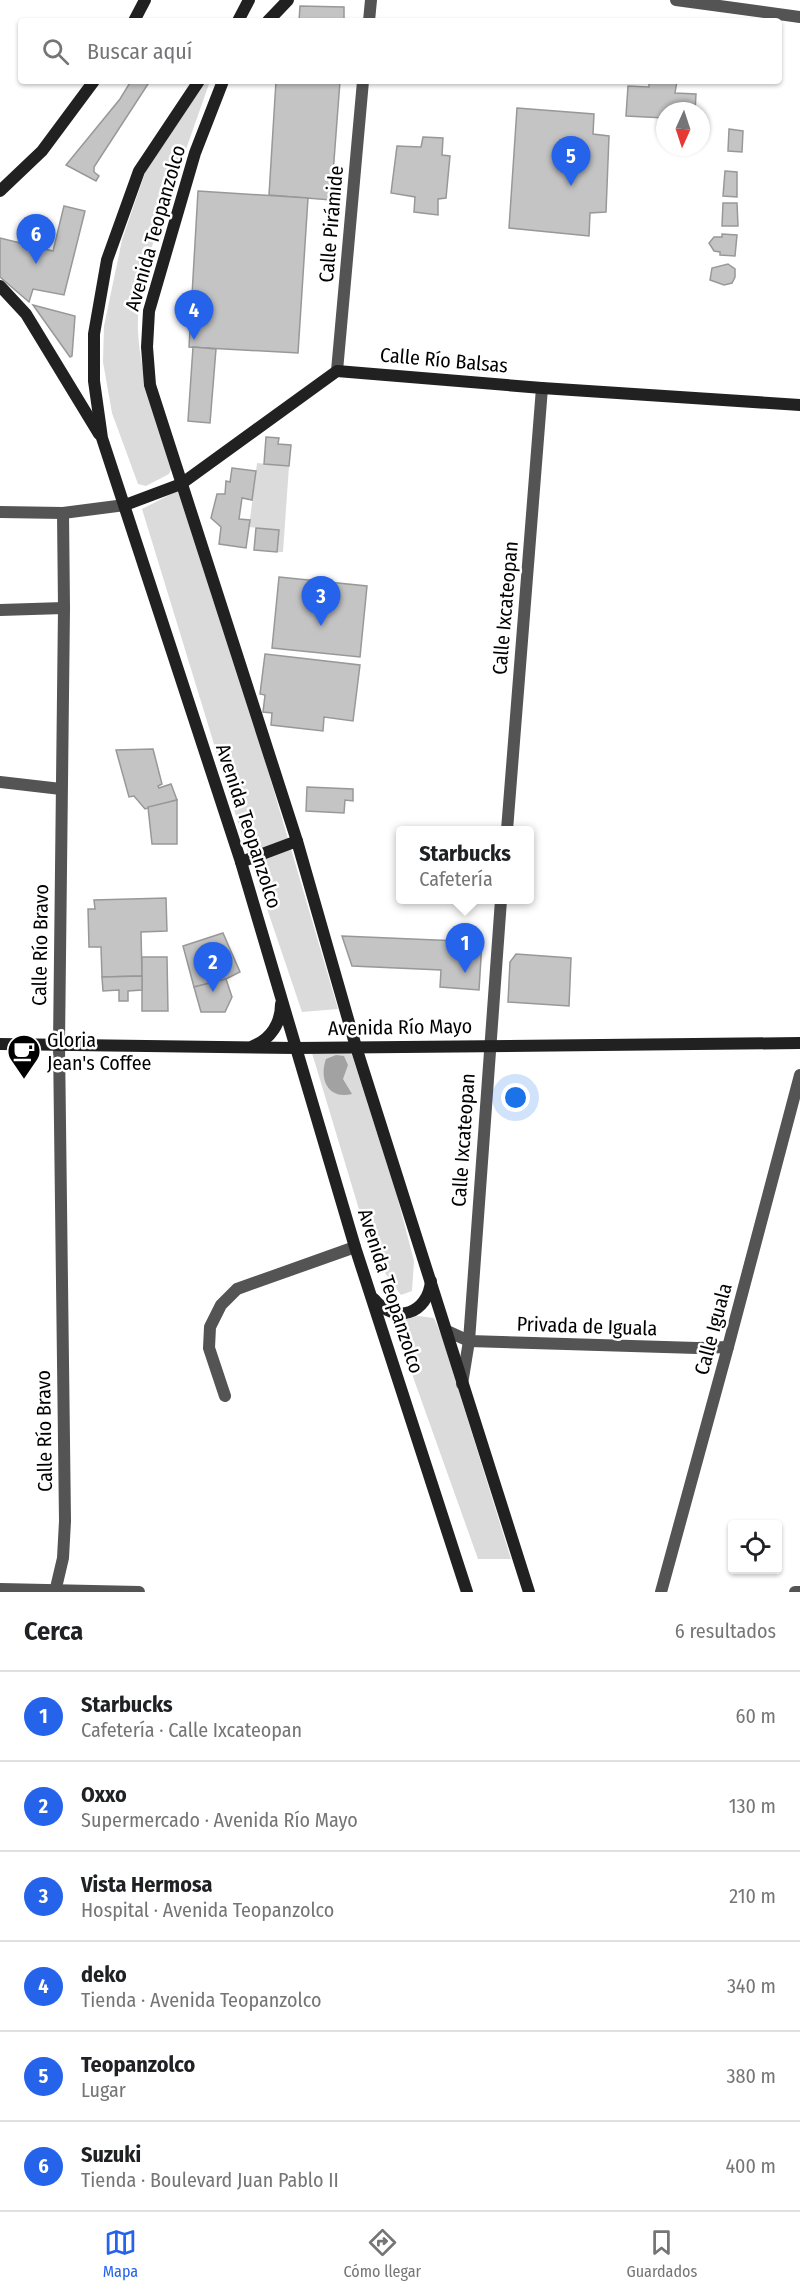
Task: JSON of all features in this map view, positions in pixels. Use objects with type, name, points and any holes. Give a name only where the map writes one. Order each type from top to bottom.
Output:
[{"type":"main road","points":[[136,18],[145,0]]},
{"type":"main road","points":[[240,18],[249,0]]},
{"type":"main road","points":[[271,18],[288,0]]},
{"type":"main road","points":[[0,191],[42,151],[92,84]]},
{"type":"main road","name":"Avenida Teopanzolco","points":[[197,84],[139,171],[107,260],[94,334],[94,381],[102,438],[241,862],[355,1246],[467,1592]]},
{"type":"main road","name":"Avenida Teopanzolco","points":[[222,84],[195,153],[149,311],[147,347],[150,385],[297,841],[356,1047],[529,1592]]},
{"type":"main road","points":[[0,286],[26,314],[102,438]]},
{"type":"main road","points":[[124,505],[181,484],[337,371]]},
{"type":"main road","name":"Calle Río Balsas","points":[[337,371],[542,388],[800,405]]},
{"type":"main road","points":[[241,862],[297,841]]},
{"type":"main road","points":[[251,1047],[260,1043],[275,1029],[282,1000]]},
{"type":"main road","name":"Avenida Río Mayo","points":[[0,1044],[296,1048],[800,1043]]},
{"type":"main road","points":[[373,1299],[385,1311],[393,1314],[410,1312],[428,1296],[431,1280]]},
{"type":"street","points":[[369,18],[371,0]]},
{"type":"street","points":[[676,0],[800,17]]},
{"type":"street","name":"Calle Pirámide","points":[[337,371],[363,84]]},
{"type":"street","name":"Calle Ixcateopan","points":[[507,826],[542,388]]},
{"type":"street","points":[[0,512],[63,513],[124,505]]},
{"type":"street","name":"Calle Río Bravo","points":[[55,1591],[63,1558],[65,1521],[59,1044],[63,513]]},
{"type":"street","points":[[0,610],[64,608]]},
{"type":"street","points":[[0,782],[61,789]]},
{"type":"street","name":"Calle Ixcateopan","points":[[462,1384],[469,1341],[501,904]]},
{"type":"street","name":"Calle Iguala","points":[[661,1592],[800,1075]]},
{"type":"street","points":[[225,1396],[209,1348],[210,1327],[221,1305],[237,1289],[355,1246]]},
{"type":"street","name":"Privada de Iguala","points":[[447,1331],[469,1341],[728,1347]]},
{"type":"street","points":[[0,1589],[139,1592]]},
{"type":"street","points":[[795,1592],[800,1592]]},
{"type":"shaded area","points":[[203,84],[209,84],[145,266],[138,315],[142,365],[172,467],[169,474],[146,486],[138,484],[112,413],[103,362],[104,326],[122,240],[146,170]]},
{"type":"shaded area","points":[[257,463],[289,466],[283,552],[277,552],[279,530],[249,527]]},
{"type":"shaded area","points":[[179,490],[261,747],[338,1009],[302,1012],[240,829],[142,509]]},
{"type":"shaded area","points":[[351,1052],[396,1192],[414,1261],[412,1291],[401,1295],[373,1256],[312,1053]]},
{"type":"shaded area","points":[[336,1055],[344,1056],[348,1065],[343,1079],[352,1094],[336,1094],[327,1086],[324,1073],[326,1059]]},
{"type":"shaded area","points":[[418,1316],[434,1318],[442,1337],[511,1559],[478,1559],[402,1346],[398,1322]]},
{"type":"building","points":[[300,6],[344,7],[344,18],[299,18]]},
{"type":"building","points":[[129,84],[148,84],[94,167],[94,172],[99,176],[96,181],[66,165],[120,99]]},
{"type":"building","points":[[276,84],[340,84],[331,200],[269,195]]},
{"type":"building","points":[[649,84],[676,84],[675,93],[696,94],[696,102],[656,102],[656,118],[626,116],[628,86],[649,87]]},
{"type":"building","points":[[517,108],[594,114],[593,134],[609,136],[606,212],[590,213],[589,236],[509,228]]},
{"type":"building","points":[[729,129],[743,131],[742,152],[728,151]]},
{"type":"building","points":[[423,137],[443,138],[442,155],[450,156],[446,198],[438,199],[438,215],[414,212],[415,197],[391,193],[397,146],[421,147]]},
{"type":"building","points":[[725,171],[737,172],[737,197],[723,196]]},
{"type":"building","points":[[198,191],[308,198],[298,353],[189,347]]},
{"type":"building","points":[[723,203],[737,203],[738,226],[722,226]]},
{"type":"building","points":[[64,206],[85,211],[64,295],[33,289],[29,302],[0,277],[0,238],[53,251]]},
{"type":"building","points":[[722,234],[737,235],[735,256],[720,255],[720,252],[714,251],[709,243],[714,237],[722,237]]},
{"type":"building","points":[[728,264],[735,269],[732,283],[724,285],[710,280],[712,268]]},
{"type":"building","points":[[33,305],[75,316],[72,356],[70,357]]},
{"type":"building","points":[[193,347],[216,349],[210,423],[188,421]]},
{"type":"building","points":[[266,437],[279,438],[278,444],[291,445],[289,466],[264,464]]},
{"type":"building","points":[[232,468],[256,471],[252,500],[242,498],[239,519],[250,520],[246,548],[219,544],[221,527],[211,518],[217,494],[225,494],[226,481],[230,482]]},
{"type":"building","points":[[256,528],[279,530],[277,552],[254,550]]},
{"type":"building","points":[[279,577],[367,586],[360,657],[272,648]]},
{"type":"building","points":[[265,654],[360,665],[353,721],[324,717],[323,731],[271,725],[272,713],[263,712],[265,695],[260,694]]},
{"type":"building","points":[[153,749],[162,784],[158,786],[159,788],[171,784],[177,800],[145,809],[134,796],[129,797],[116,750]]},
{"type":"building","points":[[307,787],[353,789],[353,801],[345,800],[344,813],[306,811]]},
{"type":"building","points":[[177,800],[177,844],[152,844],[148,807]]},
{"type":"building","points":[[166,898],[167,931],[141,932],[142,976],[102,977],[101,947],[89,947],[88,909],[95,909],[94,900]]},
{"type":"building","points":[[223,933],[240,972],[226,979],[194,987],[183,946]]},
{"type":"building","points":[[342,936],[482,942],[479,990],[440,987],[441,970],[352,966]]},
{"type":"building","points":[[516,954],[571,958],[569,1006],[508,1002],[510,962]]},
{"type":"building","points":[[142,957],[167,957],[168,1011],[142,1011]]},
{"type":"building","points":[[142,976],[142,990],[128,991],[128,1001],[119,1001],[119,990],[103,991],[102,977]]},
{"type":"building","points":[[226,979],[232,997],[225,1012],[201,1012],[194,987]]},
{"type":"place","name":"Teopanzolco","points":[[571,186]]},
{"type":"place","name":"Suzuki","points":[[36,264]]},
{"type":"place","name":"deko","points":[[194,340]]},
{"type":"place","name":"Vista Hermosa","points":[[321,626]]},
{"type":"place","name":"Starbucks","points":[[465,973]]},
{"type":"place","name":"Oxxo","points":[[213,992]]},
{"type":"place","name":"Gloria Jean's Coffee","points":[[24,1080]]}]
